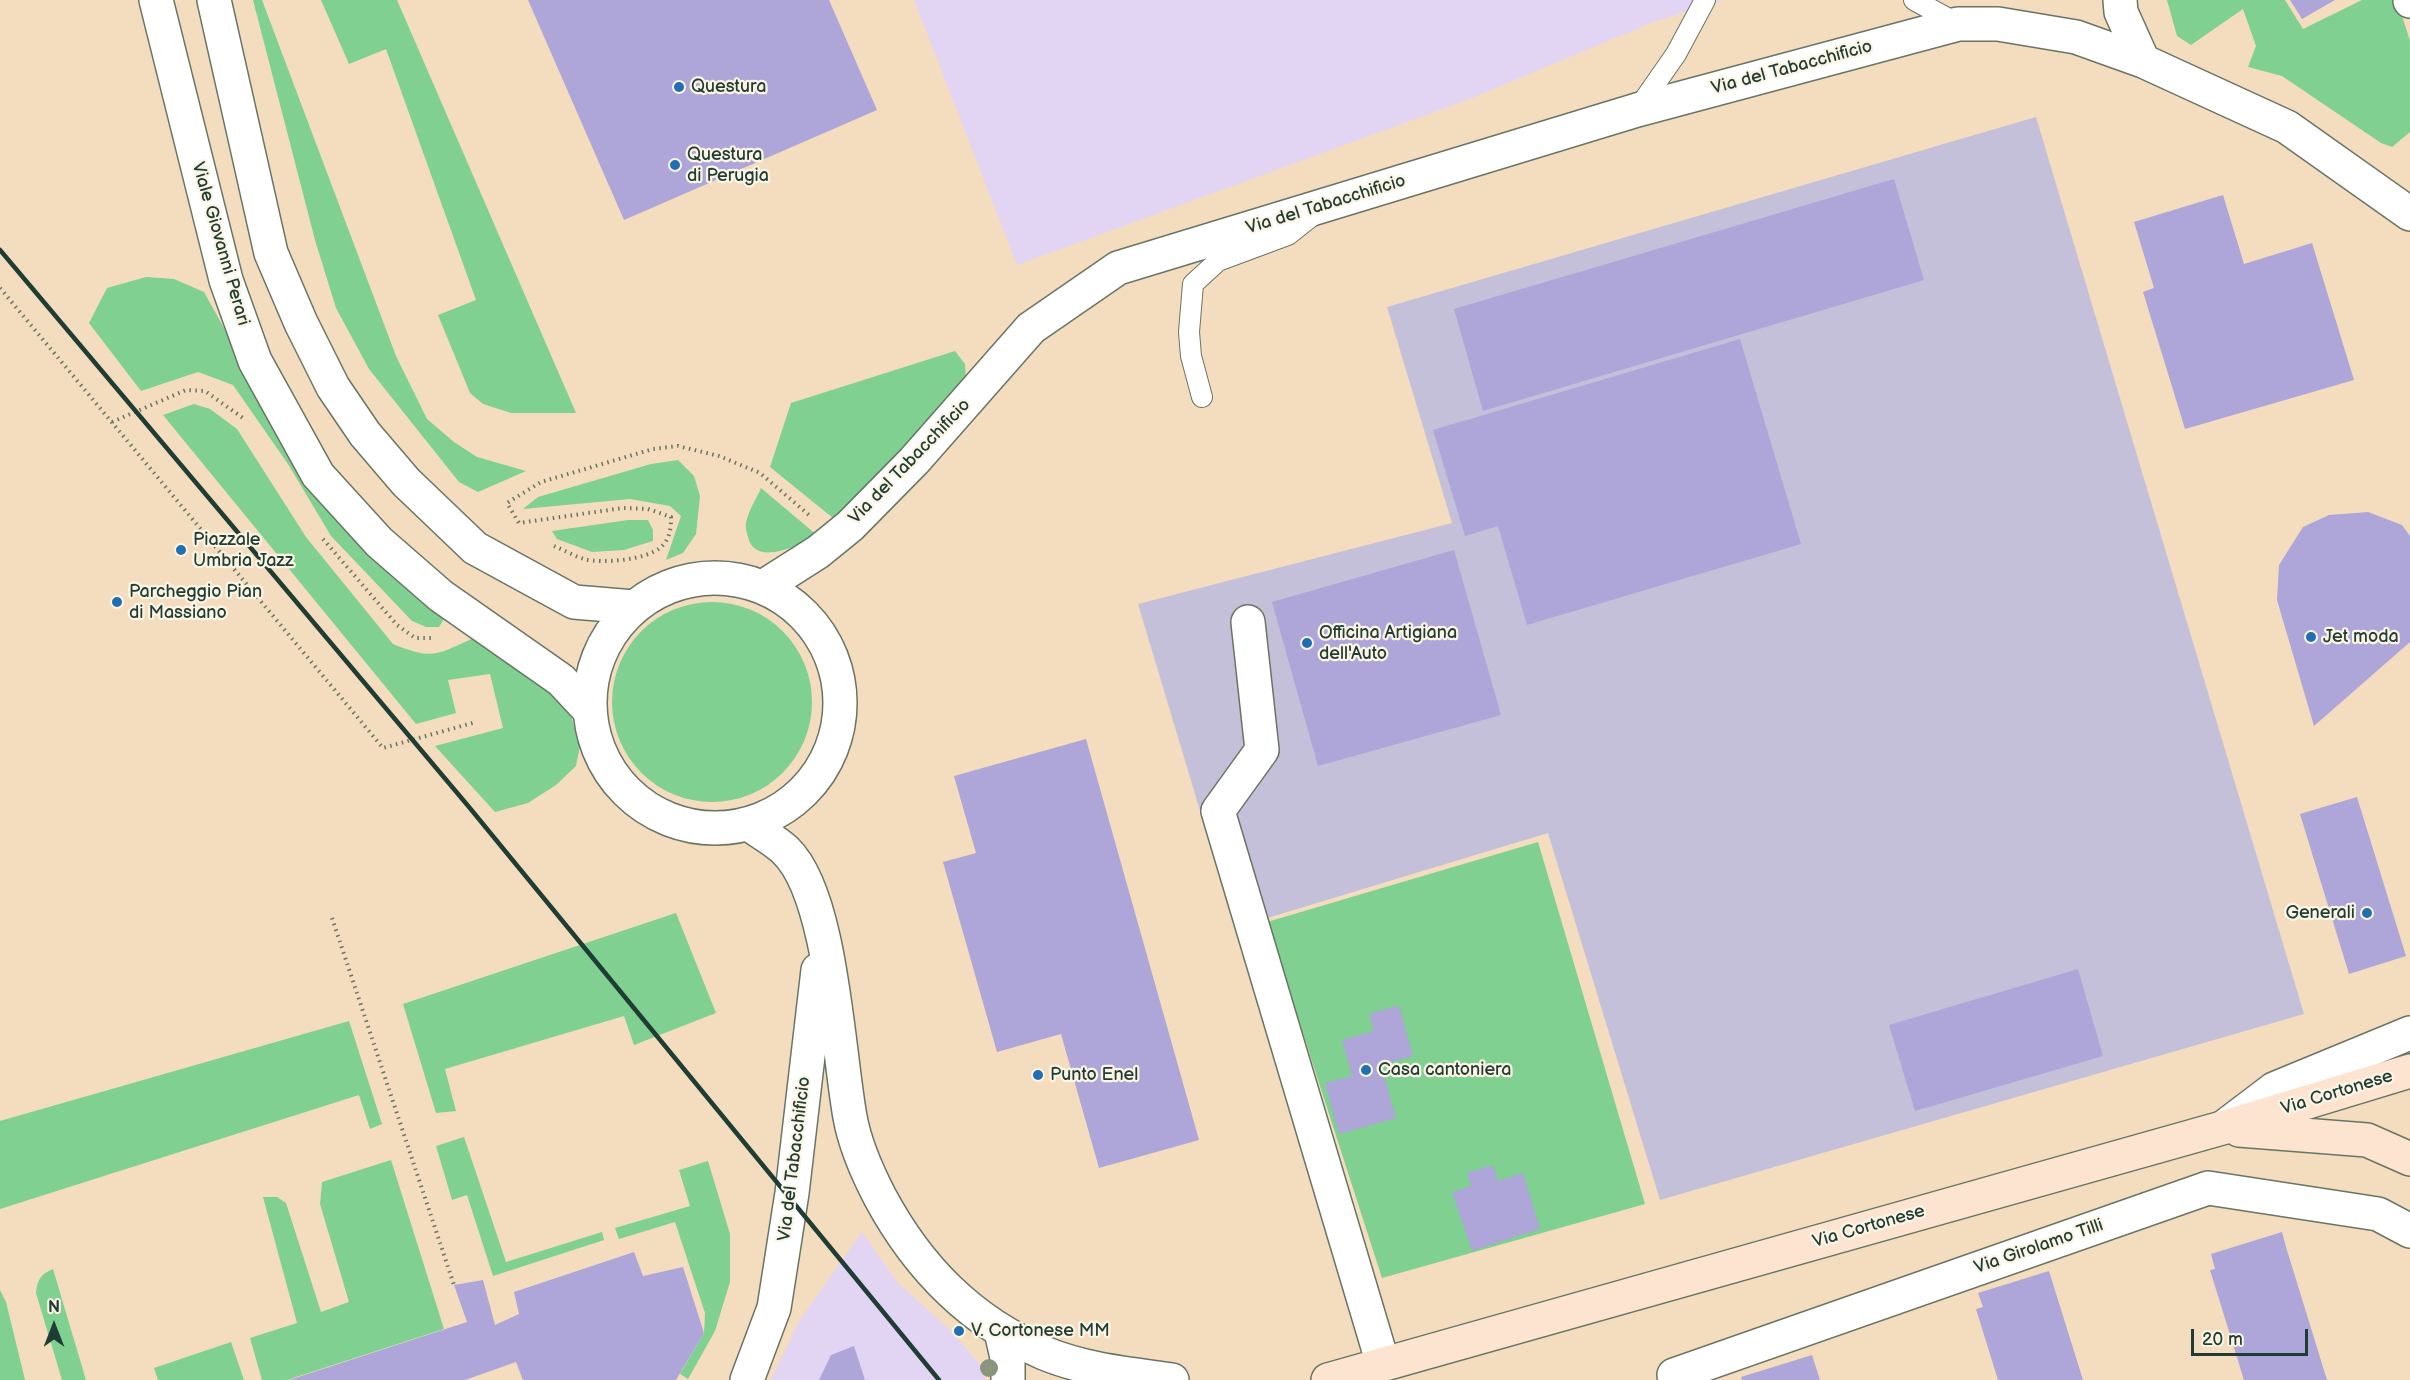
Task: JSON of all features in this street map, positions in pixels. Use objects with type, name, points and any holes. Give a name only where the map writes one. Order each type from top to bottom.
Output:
[{"type":"main road","name":"Via Cortonese","points":[[1333,1379],[2222,1128],[2410,1071]]},
{"type":"main road","points":[[2222,1128],[2367,1140],[2410,1159]]},
{"type":"street","name":"Viale Giovanni Perari","points":[[156,0],[226,280],[255,362],[318,475],[378,542],[441,596],[561,680],[588,710]]},
{"type":"street","points":[[214,0],[271,254],[301,323],[333,387],[365,434],[406,482],[475,548],[574,602],[634,607]]},
{"type":"street","points":[[1998,24],[2023,0]]},
{"type":"street","points":[[2120,0],[2121,12],[2143,61]]},
{"type":"street","name":"Via del Tabacchificio","points":[[763,587],[818,552],[836,537],[914,461],[1031,328],[1118,268],[1637,110],[1958,24],[1998,24],[2076,37],[2143,61],[2287,127],[2408,214]]},
{"type":"street","points":[[728,578],[763,587],[806,616],[834,660],[841,711],[828,761],[795,801],[750,825],[699,829],[652,813],[623,790],[602,759],[588,710],[592,672],[608,636],[634,607],[661,590],[692,579],[728,578]]},
{"type":"street","points":[[1248,622],[1262,750],[1218,811],[1383,1364]]},
{"type":"street","name":"Via del Tabacchificio","points":[[750,825],[787,852],[810,887],[822,933],[844,1062],[850,1118],[866,1170],[898,1229],[933,1275],[967,1306],[1001,1331],[1046,1353],[1103,1371],[1172,1380]]},
{"type":"street","name":"Via del Tabacchificio","points":[[747,1380],[774,1308],[792,1193],[822,933]]},
{"type":"street","points":[[2222,1128],[2274,1089],[2410,1033]]},
{"type":"street","name":"Via Girolamo Tilli","points":[[1674,1375],[2208,1188],[2378,1214],[2410,1231]]},
{"type":"street","points":[[1001,1331],[1008,1362],[1008,1380]]},
{"type":"lane","points":[[1637,110],[1676,54],[1705,0]]},
{"type":"lane","points":[[1914,0],[1958,24]]},
{"type":"lane","points":[[1202,397],[1191,356],[1189,332],[1193,284],[1218,261],[1288,235],[1326,205]]},
{"type":"path","points":[[0,288],[383,748],[476,722]]},
{"type":"path","points":[[548,544],[585,560],[618,560],[641,556],[661,547],[671,532],[671,517],[648,509],[623,508],[519,523],[507,502],[541,482],[652,449],[678,446],[719,456],[760,473],[836,537]]},
{"type":"path","points":[[332,918],[454,1285]]},
{"type":"shaded area","points":[[914,0],[1724,0],[1653,22],[1467,100],[1017,265]]},
{"type":"shaded area","points":[[2036,117],[2304,1014],[1660,1200],[1548,833],[1264,919],[1333,1254],[1138,604],[1452,523],[1387,307]]},
{"type":"shaded area","points":[[862,1232],[898,1283],[949,1329],[984,1369],[985,1380],[771,1380],[799,1321]]},
{"type":"green space","points":[[253,0],[262,0],[396,356],[427,419],[454,442],[477,457],[526,471],[478,492],[459,482],[369,369],[336,308],[315,240]]},
{"type":"green space","points":[[321,0],[397,0],[576,413],[511,413],[483,404],[470,393],[438,315],[476,300],[386,49],[349,64]]},
{"type":"green space","points":[[2167,0],[2285,0],[2303,29],[2362,0],[2397,0],[2410,41],[2410,132],[2392,147],[2381,143],[2282,76],[2248,67],[2256,46],[2243,9],[2191,45],[2177,36]]},
{"type":"green space","points":[[146,277],[174,279],[204,292],[245,366],[447,614],[439,627],[426,627],[412,621],[331,536],[288,464],[233,385],[198,372],[141,391],[89,323],[107,288]]},
{"type":"green space","points":[[955,351],[965,364],[966,381],[874,488],[833,518],[770,467],[791,403]]},
{"type":"green space","points":[[194,404],[210,409],[237,429],[306,537],[393,644],[427,654],[444,651],[476,637],[556,687],[570,712],[580,746],[576,766],[556,785],[528,803],[495,812],[435,746],[503,728],[490,674],[448,680],[456,713],[416,724],[163,415]]},
{"type":"green space","points":[[678,460],[694,476],[700,496],[696,534],[683,553],[666,560],[681,516],[670,506],[630,499],[523,509],[538,497],[651,464]]},
{"type":"green space","points":[[761,488],[818,536],[779,551],[760,551],[752,546],[746,525]]},
{"type":"green space","points":[[628,520],[648,520],[653,530],[653,541],[624,550],[592,552],[557,539],[552,531]]},
{"type":"green space","points":[[712,602],[731,604],[759,614],[789,639],[804,664],[810,683],[812,702],[810,721],[800,749],[775,779],[750,794],[731,800],[712,802],[693,800],[665,790],[635,765],[620,740],[614,721],[612,702],[614,683],[624,655],[649,625],[674,610],[693,604]]},
{"type":"green space","points":[[1538,842],[1645,1204],[1382,1278],[1267,922]]},
{"type":"green space","points":[[676,913],[716,1013],[634,1045],[624,1016],[445,1069],[456,1111],[436,1113],[403,1004]]},
{"type":"green space","points":[[349,1021],[382,1124],[370,1129],[359,1095],[0,1209],[0,1121]]},
{"type":"green space","points":[[464,1137],[506,1262],[602,1232],[604,1240],[493,1276],[467,1195],[452,1200],[436,1146]]},
{"type":"green space","points":[[391,1160],[444,1329],[287,1380],[262,1380],[250,1338],[297,1323],[263,1197],[277,1197],[286,1203],[321,1312],[349,1302],[320,1204],[322,1182]]},
{"type":"green space","points":[[708,1161],[730,1234],[730,1282],[715,1331],[688,1379],[680,1374],[704,1333],[705,1313],[675,1222],[619,1239],[615,1228],[690,1206],[679,1170]]},
{"type":"green space","points":[[53,1269],[86,1380],[62,1380],[36,1293],[40,1278]]},
{"type":"green space","points":[[0,1290],[6,1302],[25,1380],[0,1380]]},
{"type":"green space","points":[[231,1342],[244,1380],[158,1380],[154,1368]]},
{"type":"building","name":"Questura di Perugia","points":[[528,0],[829,0],[877,110],[624,220]]},
{"type":"building","points":[[2290,0],[2335,0],[2302,19]]},
{"type":"building","points":[[1894,179],[1924,280],[1483,411],[1454,309]]},
{"type":"building","points":[[2223,195],[2244,264],[2312,243],[2354,380],[2185,429],[2143,292],[2154,288],[2134,222]]},
{"type":"building","points":[[1740,339],[1801,544],[1527,625],[1498,526],[1465,536],[1433,430]]},
{"type":"building","points":[[2368,512],[2402,525],[2410,536],[2410,642],[2314,726],[2277,600],[2279,565],[2303,527],[2329,515]]},
{"type":"building","points":[[1454,550],[1501,715],[1318,766],[1272,602]]},
{"type":"building","points":[[1086,739],[1199,1140],[1099,1168],[1061,1034],[997,1052],[943,862],[976,853],[954,776]]},
{"type":"building","points":[[2357,797],[2406,956],[2349,974],[2300,814]]},
{"type":"building","points":[[2078,969],[2103,1056],[1915,1111],[1889,1025]]},
{"type":"building","name":"Casa cantoniera","points":[[1399,1005],[1413,1056],[1381,1065],[1396,1118],[1339,1134],[1325,1083],[1352,1076],[1342,1040],[1374,1031],[1369,1014]]},
{"type":"building","points":[[1493,1165],[1498,1181],[1523,1173],[1540,1229],[1472,1251],[1452,1192],[1471,1186],[1467,1173]]},
{"type":"building","points":[[2282,1232],[2327,1380],[2244,1380],[2210,1270],[2215,1269],[2211,1254]]},
{"type":"building","points":[[634,1252],[643,1276],[683,1267],[704,1333],[676,1380],[523,1380],[516,1362],[465,1380],[289,1380],[467,1322],[454,1285],[483,1280],[495,1325],[519,1314],[514,1292]]},
{"type":"building","points":[[2049,1271],[2083,1380],[1998,1380],[1976,1309],[1983,1307],[1978,1293]]},
{"type":"building","points":[[854,1346],[865,1380],[819,1380],[831,1355]]},
{"type":"building","points":[[1812,1355],[1820,1380],[1742,1380],[1741,1377]]},
{"type":"railway","points":[[0,250],[469,807],[939,1380]]},
{"type":"place","name":"Questura","points":[[679,87]]},
{"type":"place","name":"Questura di Perugia","points":[[675,165]]},
{"type":"place","name":"Piazzale Umbria Jazz","points":[[181,550]]},
{"type":"place","name":"Parcheggio Pian di Massiano","points":[[117,602]]},
{"type":"place","name":"Jet moda","points":[[2311,637]]},
{"type":"place","name":"Officina Artigiana dell'Auto","points":[[1307,643]]},
{"type":"place","name":"Generali","points":[[2367,913]]},
{"type":"place","name":"Casa cantoniera","points":[[1366,1070]]},
{"type":"place","name":"Punto Enel","points":[[1038,1075]]},
{"type":"place","name":"V. Cortonese MM","points":[[959,1331]]}]
